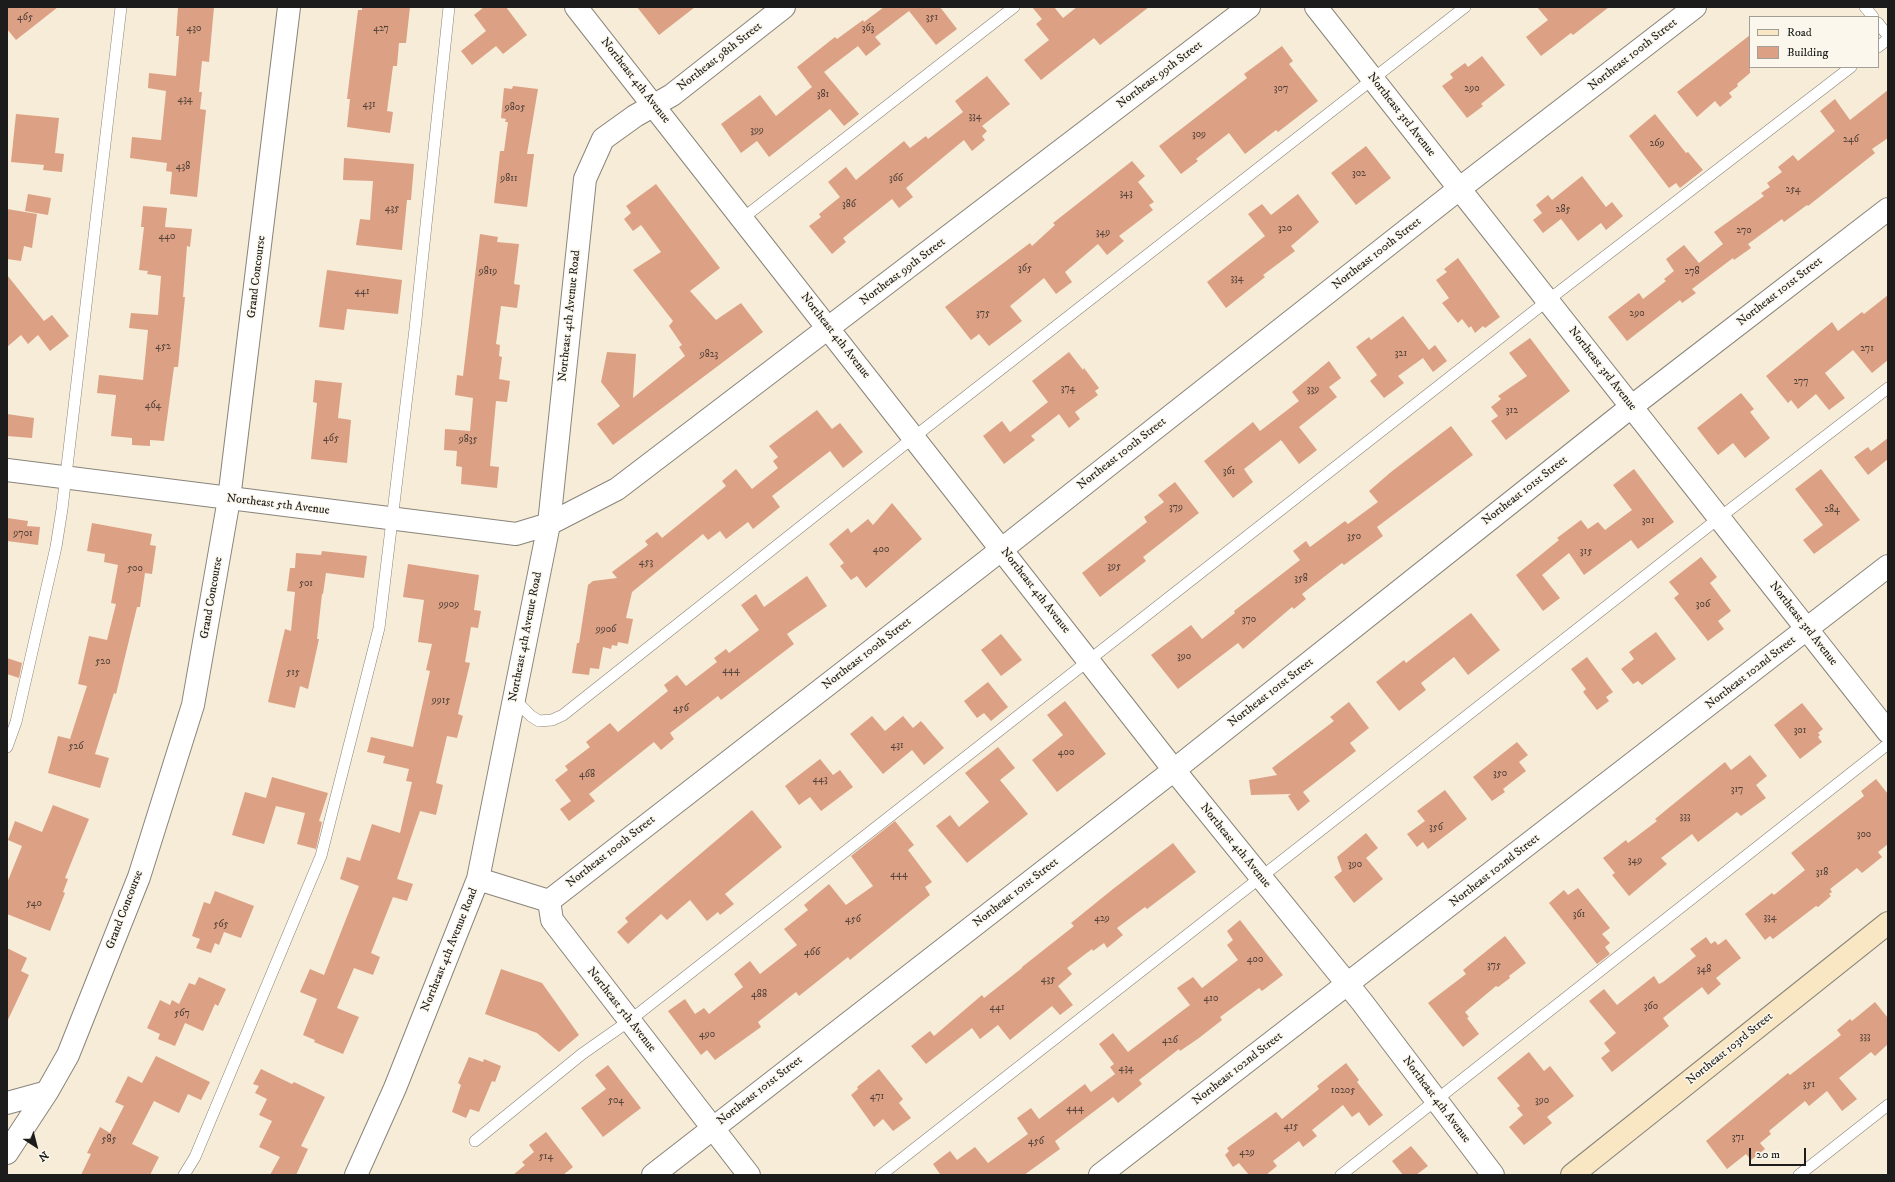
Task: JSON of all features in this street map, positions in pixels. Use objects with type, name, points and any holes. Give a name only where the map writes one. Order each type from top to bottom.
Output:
[{"type":"main road","name":"Northeast 103rd Street","points":[[1572,1175],[1888,923]]},
{"type":"street","name":"Grand Concourse","points":[[7,1153],[47,1092],[68,1055],[139,877],[191,713],[229,499],[288,7]]},
{"type":"street","name":"Northeast 4th Avenue","points":[[576,7],[743,218],[1174,770],[1348,984],[1493,1175]]},
{"type":"street","name":"Northeast 98th Street","points":[[655,106],[684,86],[784,7]]},
{"type":"street","name":"Northeast 99th Street","points":[[549,524],[617,489],[1249,7]]},
{"type":"street","name":"Northeast 3rd Avenue","points":[[1316,7],[1888,732]]},
{"type":"street","name":"Northeast 100th Street","points":[[549,901],[1002,549],[1459,189],[1695,7]]},
{"type":"street","name":"Northeast 4th Avenue Road","points":[[356,1175],[395,1088],[478,879],[549,524],[585,179],[603,138],[635,116],[655,106]]},
{"type":"street","name":"Northeast 101st Street","points":[[652,1175],[1174,770],[1631,407],[1888,209]]},
{"type":"street","name":"Northeast 5th Avenue","points":[[7,470],[516,534],[549,524]]},
{"type":"street","name":"Northeast 102nd Street","points":[[1100,1175],[1888,566]]},
{"type":"street","points":[[478,879],[549,901]]},
{"type":"street","name":"Northeast 5th Avenue","points":[[549,901],[552,920],[749,1175]]},
{"type":"street","points":[[7,1103],[47,1092]]},
{"type":"lane","points":[[7,747],[16,722],[56,547],[67,477],[121,7]]},
{"type":"lane","points":[[184,1175],[195,1157],[321,856],[378,628],[415,329],[449,7]]},
{"type":"lane","points":[[743,218],[1014,7]]},
{"type":"lane","points":[[514,700],[531,716],[539,721],[552,720],[563,715],[914,437],[1466,7]]},
{"type":"lane","points":[[1865,7],[1872,16]]},
{"type":"lane","points":[[1879,24],[1888,37],[1879,46]]},
{"type":"lane","points":[[475,1141],[582,1054],[629,1021],[1547,301],[1851,68]]},
{"type":"lane","points":[[881,1175],[1719,518],[1888,388]]},
{"type":"lane","points":[[1341,1175],[1888,744]]},
{"type":"lane","points":[[1799,1175],[1888,1104]]},
{"type":"building","points":[[7,7],[58,7],[16,40],[7,29]]},
{"type":"building","points":[[178,7],[214,7],[209,62],[202,61],[199,92],[202,92],[200,109],[206,110],[197,197],[170,194],[172,172],[166,171],[167,163],[130,158],[132,137],[161,140],[166,91],[148,88],[149,73],[176,76],[179,36],[176,36]]},
{"type":"building","points":[[362,7],[410,7],[406,43],[399,43],[397,66],[393,66],[387,111],[393,112],[390,133],[347,127],[350,99],[347,99],[358,10],[362,10]]},
{"type":"building","points":[[484,7],[506,7],[527,35],[503,54],[496,46],[472,65],[461,51],[486,31],[474,15]]},
{"type":"building","points":[[637,7],[695,7],[659,35]]},
{"type":"building","points":[[884,7],[940,7],[957,29],[936,45],[909,11],[875,37],[881,44],[866,56],[858,46],[824,72],[859,114],[844,126],[830,109],[769,157],[757,141],[741,153],[721,124],[760,95],[776,116],[812,87],[797,67],[835,37],[837,39]]},
{"type":"building","points":[[1032,7],[1054,7],[1063,18],[1077,7],[1149,7],[1100,45],[1094,38],[1041,80],[1024,60],[1049,40],[1036,24],[1042,19]]},
{"type":"building","points":[[1537,7],[1609,7],[1573,35],[1571,33],[1541,56],[1526,37],[1548,20]]},
{"type":"building","points":[[1749,36],[1750,73],[1729,93],[1732,97],[1720,107],[1715,101],[1697,117],[1677,92]]},
{"type":"building","points":[[1282,46],[1293,61],[1289,64],[1318,101],[1278,132],[1276,130],[1245,154],[1229,133],[1196,159],[1198,161],[1181,174],[1159,146],[1247,78],[1244,74]]},
{"type":"building","points":[[1482,56],[1505,85],[1481,104],[1483,106],[1467,118],[1442,86],[1453,78],[1450,74],[1465,63],[1468,67]]},
{"type":"building","points":[[987,76],[1010,104],[982,126],[987,131],[982,136],[985,140],[972,151],[964,140],[906,188],[913,197],[899,208],[892,199],[843,238],[846,242],[832,254],[809,226],[821,217],[819,214],[840,197],[828,182],[846,167],[856,180],[904,141],[910,148],[926,136],[928,139],[963,112],[955,101]]},
{"type":"building","points":[[513,86],[538,89],[527,154],[534,154],[527,207],[494,203],[500,151],[504,151],[508,122],[505,122],[506,119],[501,118],[504,88],[512,89]]},
{"type":"building","points":[[1888,90],[1888,138],[1872,149],[1875,153],[1808,206],[1807,205],[1784,222],[1782,219],[1748,244],[1751,248],[1734,260],[1733,258],[1692,289],[1696,293],[1682,303],[1680,300],[1627,341],[1608,317],[1639,293],[1643,299],[1666,281],[1664,279],[1674,271],[1666,259],[1684,245],[1699,263],[1723,244],[1714,232],[1764,196],[1761,193],[1770,187],[1767,183],[1782,172],[1778,167],[1793,155],[1798,161],[1835,131],[1820,111],[1835,99],[1850,120]]},
{"type":"building","points":[[16,114],[59,118],[55,153],[64,154],[62,172],[43,170],[44,165],[11,162]]},
{"type":"building","points":[[1655,114],[1686,153],[1688,152],[1703,170],[1680,188],[1676,183],[1669,188],[1629,136]]},
{"type":"building","points":[[1366,146],[1391,178],[1356,205],[1331,173]]},
{"type":"building","points":[[344,158],[414,164],[411,200],[407,200],[402,250],[356,245],[360,219],[370,220],[373,181],[343,180]]},
{"type":"building","points":[[1132,161],[1145,176],[1138,182],[1154,202],[1149,205],[1153,210],[1119,236],[1124,241],[1107,255],[1098,244],[1065,272],[1072,282],[1056,294],[1044,278],[1010,306],[1022,321],[989,346],[979,334],[971,340],[945,307],[1030,243],[1032,246],[1055,225],[1053,223]]},
{"type":"building","points":[[1582,176],[1606,207],[1612,202],[1623,216],[1606,230],[1601,223],[1578,241],[1561,219],[1543,233],[1533,220],[1542,213],[1536,205],[1548,195],[1552,200]]},
{"type":"building","points":[[656,184],[720,268],[690,291],[716,320],[741,303],[763,332],[613,445],[597,424],[620,406],[601,382],[607,352],[636,354],[633,398],[685,356],[679,347],[682,345],[669,326],[673,321],[633,270],[661,252],[641,225],[633,231],[624,219],[631,213],[626,206]]},
{"type":"building","points":[[28,194],[51,198],[48,215],[25,211]]},
{"type":"building","points":[[1298,194],[1319,222],[1291,246],[1295,251],[1263,275],[1265,277],[1226,308],[1207,282],[1265,236],[1248,214],[1262,204],[1271,215]]},
{"type":"building","points":[[143,206],[167,208],[165,227],[192,229],[190,247],[187,246],[183,297],[185,297],[178,367],[174,367],[164,441],[150,440],[150,446],[132,445],[132,438],[111,436],[116,395],[97,393],[99,375],[143,380],[148,330],[129,328],[131,313],[158,315],[161,276],[147,274],[148,271],[139,270],[144,227],[141,227]]},
{"type":"building","points":[[7,209],[37,214],[32,248],[24,246],[21,261],[7,259]]},
{"type":"building","points":[[480,234],[498,237],[497,242],[519,244],[514,284],[520,285],[517,308],[501,306],[496,344],[500,345],[499,356],[502,357],[499,379],[510,381],[507,402],[496,401],[490,466],[499,467],[497,488],[461,484],[462,467],[456,466],[457,451],[444,450],[445,429],[470,431],[473,398],[455,395],[457,375],[463,376]]},
{"type":"building","points":[[1458,258],[1500,317],[1485,328],[1483,326],[1475,333],[1471,326],[1469,328],[1462,319],[1458,323],[1442,303],[1449,298],[1436,280],[1447,272],[1444,269]]},
{"type":"building","points":[[327,270],[402,280],[398,314],[347,309],[344,330],[319,327]]},
{"type":"building","points":[[7,275],[44,321],[52,315],[69,336],[50,351],[38,335],[28,344],[21,335],[7,347]]},
{"type":"building","points":[[1888,295],[1888,360],[1872,373],[1853,350],[1825,373],[1845,398],[1829,410],[1816,394],[1798,409],[1791,400],[1788,403],[1766,376],[1832,322],[1838,331],[1862,312],[1864,314]]},
{"type":"building","points":[[1403,316],[1429,350],[1435,345],[1447,361],[1433,372],[1423,358],[1398,376],[1404,383],[1384,398],[1370,381],[1377,375],[1356,347],[1369,337],[1371,340]]},
{"type":"building","points":[[1530,338],[1570,391],[1506,440],[1491,421],[1498,416],[1491,407],[1501,399],[1498,396],[1527,376],[1509,353]]},
{"type":"building","points":[[1069,352],[1083,370],[1084,368],[1099,388],[1095,391],[1098,395],[1075,412],[1080,419],[1069,428],[1059,414],[1031,436],[1035,440],[1004,464],[983,436],[1002,421],[1010,432],[1048,402],[1032,381]]},
{"type":"building","points":[[1329,361],[1341,378],[1329,387],[1337,397],[1299,427],[1317,450],[1299,464],[1281,440],[1244,469],[1253,482],[1233,498],[1204,461],[1253,422],[1260,431],[1299,401],[1292,392]]},
{"type":"building","points":[[315,380],[342,383],[338,418],[351,420],[347,463],[311,459],[317,403],[313,402]]},
{"type":"building","points":[[1741,393],[1754,409],[1750,412],[1770,438],[1745,458],[1733,443],[1718,455],[1697,428]]},
{"type":"building","points":[[817,410],[832,429],[840,423],[863,452],[843,468],[830,451],[772,496],[780,507],[753,529],[748,522],[726,539],[720,531],[708,540],[703,534],[632,592],[626,618],[633,619],[628,644],[618,642],[617,646],[612,645],[611,649],[603,647],[599,669],[590,668],[589,675],[572,673],[577,643],[579,643],[588,585],[593,581],[617,578],[612,572],[648,545],[645,541],[657,532],[662,538],[726,486],[722,481],[736,469],[752,489],[778,468],[773,461],[778,457],[769,446]]},
{"type":"building","points":[[7,414],[34,418],[32,438],[7,436]]},
{"type":"building","points":[[1451,426],[1473,455],[1377,527],[1383,536],[1344,565],[1342,563],[1302,594],[1306,599],[1294,609],[1292,607],[1243,649],[1238,643],[1178,689],[1151,655],[1191,625],[1202,639],[1235,613],[1234,611],[1300,560],[1293,551],[1306,541],[1310,547],[1345,521],[1348,524],[1378,502],[1369,491],[1391,472]]},
{"type":"building","points":[[1888,438],[1888,459],[1868,475],[1854,457],[1868,447],[1871,451]]},
{"type":"building","points":[[1634,469],[1674,522],[1638,549],[1631,540],[1584,575],[1569,553],[1542,575],[1560,598],[1543,611],[1516,575],[1559,540],[1557,538],[1581,520],[1588,529],[1598,522],[1605,530],[1632,510],[1613,485]]},
{"type":"building","points":[[1821,469],[1860,520],[1814,554],[1803,540],[1823,525],[1795,489]]},
{"type":"building","points":[[1175,482],[1199,513],[1143,557],[1146,561],[1100,597],[1082,573],[1147,522],[1144,517],[1164,502],[1158,495]]},
{"type":"building","points":[[892,503],[922,539],[866,588],[857,576],[851,580],[840,566],[844,563],[829,544],[848,528],[851,533],[868,519],[873,525]]},
{"type":"building","points":[[7,518],[28,521],[27,526],[40,527],[38,545],[7,541]]},
{"type":"building","points":[[92,523],[152,534],[150,545],[156,546],[152,574],[145,573],[140,607],[137,607],[116,694],[114,693],[95,754],[109,758],[100,788],[48,773],[58,736],[70,739],[87,686],[78,684],[89,636],[107,640],[116,604],[111,603],[118,565],[104,562],[105,554],[87,551]]},
{"type":"building","points":[[322,551],[367,556],[364,578],[326,573],[317,639],[319,639],[308,689],[300,686],[295,708],[268,702],[285,629],[291,631],[295,592],[287,591],[290,568],[295,568],[296,553],[321,555]]},
{"type":"building","points":[[1701,557],[1717,577],[1710,583],[1731,611],[1718,621],[1724,629],[1708,641],[1674,598],[1679,594],[1669,582]]},
{"type":"building","points":[[408,564],[479,575],[474,610],[481,611],[478,628],[471,627],[465,662],[470,663],[458,714],[463,716],[457,738],[447,736],[436,783],[443,785],[436,815],[420,811],[397,879],[413,884],[407,901],[393,897],[371,953],[380,957],[373,975],[354,968],[337,1008],[359,1017],[343,1054],[314,1042],[315,1040],[303,1035],[317,999],[300,992],[310,969],[324,975],[359,886],[340,879],[347,857],[360,861],[372,824],[400,833],[412,782],[406,781],[409,769],[383,763],[385,756],[367,752],[371,737],[413,747],[430,671],[426,670],[432,644],[418,642],[424,600],[403,597]]},
{"type":"building","points":[[807,576],[827,606],[787,634],[794,644],[721,700],[718,696],[670,733],[674,739],[661,750],[654,742],[589,794],[595,801],[569,821],[560,809],[571,801],[555,780],[568,770],[565,766],[590,747],[586,742],[610,723],[618,732],[668,691],[664,685],[677,675],[686,686],[717,662],[714,658],[726,649],[729,653],[759,630],[741,605],[756,594],[764,607]]},
{"type":"building","points":[[1471,613],[1500,650],[1468,675],[1454,657],[1421,683],[1426,690],[1399,711],[1376,682],[1404,660],[1406,663]]},
{"type":"building","points":[[1656,632],[1676,659],[1642,685],[1638,681],[1633,684],[1621,669],[1634,659],[1629,652]]},
{"type":"building","points":[[1001,634],[1022,660],[1001,676],[981,650]]},
{"type":"building","points":[[1587,657],[1613,692],[1606,697],[1609,701],[1597,710],[1583,692],[1586,689],[1571,669]]},
{"type":"building","points":[[7,658],[22,663],[19,678],[7,674]]},
{"type":"building","points":[[988,682],[1008,707],[991,721],[984,713],[977,718],[964,701]]},
{"type":"building","points":[[1065,701],[1106,754],[1057,792],[1032,760],[1063,735],[1047,715]]},
{"type":"building","points":[[1349,702],[1369,728],[1350,743],[1356,751],[1303,792],[1310,801],[1298,811],[1288,796],[1291,794],[1251,795],[1249,780],[1277,775],[1272,768],[1334,721],[1330,717]]},
{"type":"building","points":[[1802,703],[1823,729],[1818,733],[1820,735],[1818,737],[1822,742],[1800,759],[1774,725]]},
{"type":"building","points":[[872,716],[885,731],[903,716],[913,728],[921,721],[944,748],[924,765],[912,750],[883,774],[850,734]]},
{"type":"building","points":[[1517,742],[1528,755],[1519,762],[1526,771],[1503,789],[1505,792],[1492,801],[1473,777]]},
{"type":"building","points":[[998,747],[1015,768],[1000,780],[1028,814],[967,863],[936,826],[950,815],[959,827],[989,802],[965,773]]},
{"type":"building","points":[[1750,755],[1767,776],[1756,785],[1766,798],[1741,816],[1737,812],[1698,842],[1692,834],[1661,858],[1667,864],[1629,896],[1612,875],[1615,873],[1603,858],[1626,840],[1628,843],[1657,821],[1655,819],[1725,762],[1731,770]]},
{"type":"building","points":[[820,759],[833,775],[840,770],[853,787],[821,811],[810,797],[799,805],[785,786]]},
{"type":"building","points":[[272,777],[328,793],[319,821],[322,822],[316,849],[297,844],[305,813],[276,806],[264,844],[232,835],[245,792],[266,798]]},
{"type":"building","points":[[1876,779],[1888,794],[1888,844],[1878,852],[1882,857],[1862,873],[1857,868],[1830,889],[1832,892],[1829,894],[1831,896],[1818,907],[1816,906],[1773,939],[1770,936],[1765,940],[1745,914],[1772,893],[1774,895],[1805,870],[1791,853],[1864,796],[1861,791]]},
{"type":"building","points":[[1445,790],[1467,819],[1428,849],[1423,842],[1417,847],[1407,834],[1425,821],[1417,811]]},
{"type":"building","points":[[53,805],[89,819],[65,878],[68,879],[63,892],[65,893],[50,931],[7,914],[7,883],[22,846],[8,840],[15,821],[42,832]]},
{"type":"building","points":[[752,810],[782,847],[725,894],[734,904],[720,915],[718,912],[707,921],[690,900],[667,920],[661,914],[628,944],[617,932],[628,922],[625,918]]},
{"type":"building","points":[[895,821],[914,845],[908,850],[932,882],[925,887],[930,895],[850,960],[848,957],[799,996],[796,992],[758,1022],[761,1027],[715,1060],[707,1050],[701,1055],[668,1011],[685,999],[695,1014],[704,1008],[709,1014],[743,987],[734,974],[750,961],[760,974],[797,945],[784,929],[808,910],[804,905],[829,884],[846,905],[873,886],[851,856]]},
{"type":"building","points":[[1366,833],[1378,848],[1366,858],[1383,879],[1354,903],[1334,877],[1342,871],[1337,857]]},
{"type":"building","points":[[1173,843],[1196,872],[1147,909],[1145,907],[1117,928],[1123,935],[1107,948],[1104,943],[1093,951],[1092,949],[1067,968],[1072,974],[1058,986],[1073,1005],[1060,1015],[1052,1006],[1010,1040],[998,1025],[980,1039],[972,1028],[926,1064],[911,1046],[930,1031],[934,1036],[982,995],[984,998],[1074,926],[1071,923]]},
{"type":"building","points":[[1578,888],[1610,928],[1602,934],[1610,943],[1605,947],[1610,954],[1597,964],[1549,903],[1564,890],[1568,895]]},
{"type":"building","points":[[215,891],[254,906],[241,938],[224,932],[219,945],[215,943],[211,953],[196,948],[200,939],[192,936],[204,902],[210,904]]},
{"type":"building","points":[[1240,920],[1283,975],[1262,991],[1259,988],[1220,1017],[1222,1020],[1199,1038],[1180,1051],[1179,1049],[1139,1080],[1142,1084],[1118,1103],[1113,1097],[1055,1141],[1060,1149],[1024,1175],[939,1175],[940,1174],[933,1164],[950,1151],[957,1160],[975,1147],[988,1163],[1028,1134],[1017,1118],[1031,1108],[1039,1119],[1085,1084],[1091,1092],[1115,1074],[1110,1067],[1114,1064],[1099,1044],[1113,1033],[1128,1052],[1190,1005],[1177,988],[1193,977],[1202,988],[1238,960],[1227,945],[1233,940],[1227,931]]},
{"type":"building","points":[[1505,936],[1526,963],[1509,976],[1510,978],[1498,987],[1496,986],[1465,1012],[1469,1017],[1467,1018],[1479,1034],[1463,1047],[1428,1003],[1466,974],[1463,970]]},
{"type":"building","points":[[1706,937],[1711,944],[1715,941],[1718,945],[1726,939],[1741,958],[1716,978],[1721,984],[1708,995],[1702,987],[1663,1018],[1669,1026],[1612,1072],[1601,1058],[1610,1051],[1604,1043],[1616,1033],[1589,1001],[1604,989],[1617,1005],[1654,976],[1659,984],[1663,982],[1696,956],[1690,949]]},
{"type":"building","points":[[7,948],[27,958],[21,971],[29,975],[7,1022]]},
{"type":"building","points":[[501,969],[542,983],[579,1035],[559,1052],[537,1033],[485,1014]]},
{"type":"building","points":[[199,977],[226,989],[218,1006],[215,1004],[203,1031],[185,1023],[175,1046],[158,1039],[160,1034],[147,1028],[160,1000],[170,1005],[172,1000],[179,1004],[189,983],[195,985]]},
{"type":"building","points":[[1875,1002],[1888,1018],[1888,1044],[1875,1056],[1871,1052],[1839,1078],[1857,1099],[1842,1111],[1827,1091],[1809,1106],[1805,1101],[1769,1131],[1771,1134],[1760,1143],[1765,1149],[1751,1160],[1746,1154],[1727,1169],[1706,1141],[1788,1073],[1790,1075],[1841,1035],[1837,1030],[1850,1019],[1852,1021]]},
{"type":"building","points":[[1529,1052],[1544,1071],[1550,1066],[1574,1096],[1547,1117],[1552,1123],[1524,1145],[1509,1127],[1523,1115],[1517,1108],[1520,1106],[1497,1078]]},
{"type":"building","points":[[156,1056],[210,1082],[201,1100],[188,1094],[179,1113],[154,1101],[132,1144],[159,1157],[150,1175],[81,1175],[91,1154],[87,1153],[100,1127],[110,1133],[124,1106],[115,1102],[128,1076],[142,1083]]},
{"type":"building","points":[[469,1057],[483,1062],[484,1059],[501,1066],[495,1082],[492,1081],[479,1112],[470,1109],[466,1118],[452,1112],[461,1085],[458,1083]]},
{"type":"building","points":[[1346,1063],[1359,1080],[1357,1082],[1383,1115],[1369,1126],[1359,1112],[1352,1117],[1343,1105],[1312,1130],[1317,1136],[1303,1147],[1299,1141],[1273,1161],[1277,1166],[1266,1175],[1249,1175],[1239,1163],[1233,1167],[1225,1155],[1229,1151],[1227,1148],[1276,1112],[1282,1119],[1319,1089],[1317,1086]]},
{"type":"building","points":[[608,1065],[641,1108],[603,1137],[581,1108],[606,1089],[595,1075]]},
{"type":"building","points":[[261,1069],[292,1084],[294,1082],[325,1097],[301,1146],[308,1149],[296,1175],[270,1175],[280,1157],[259,1147],[272,1121],[259,1115],[267,1099],[255,1093],[259,1086],[253,1084]]},
{"type":"building","points":[[879,1069],[903,1099],[899,1103],[911,1118],[893,1131],[883,1119],[874,1127],[851,1095],[858,1089],[857,1087]]},
{"type":"building","points":[[546,1132],[573,1167],[563,1175],[513,1175],[525,1165],[522,1162],[534,1152],[529,1145]]},
{"type":"building","points":[[1411,1146],[1428,1166],[1416,1175],[1403,1175],[1392,1161]]}]
